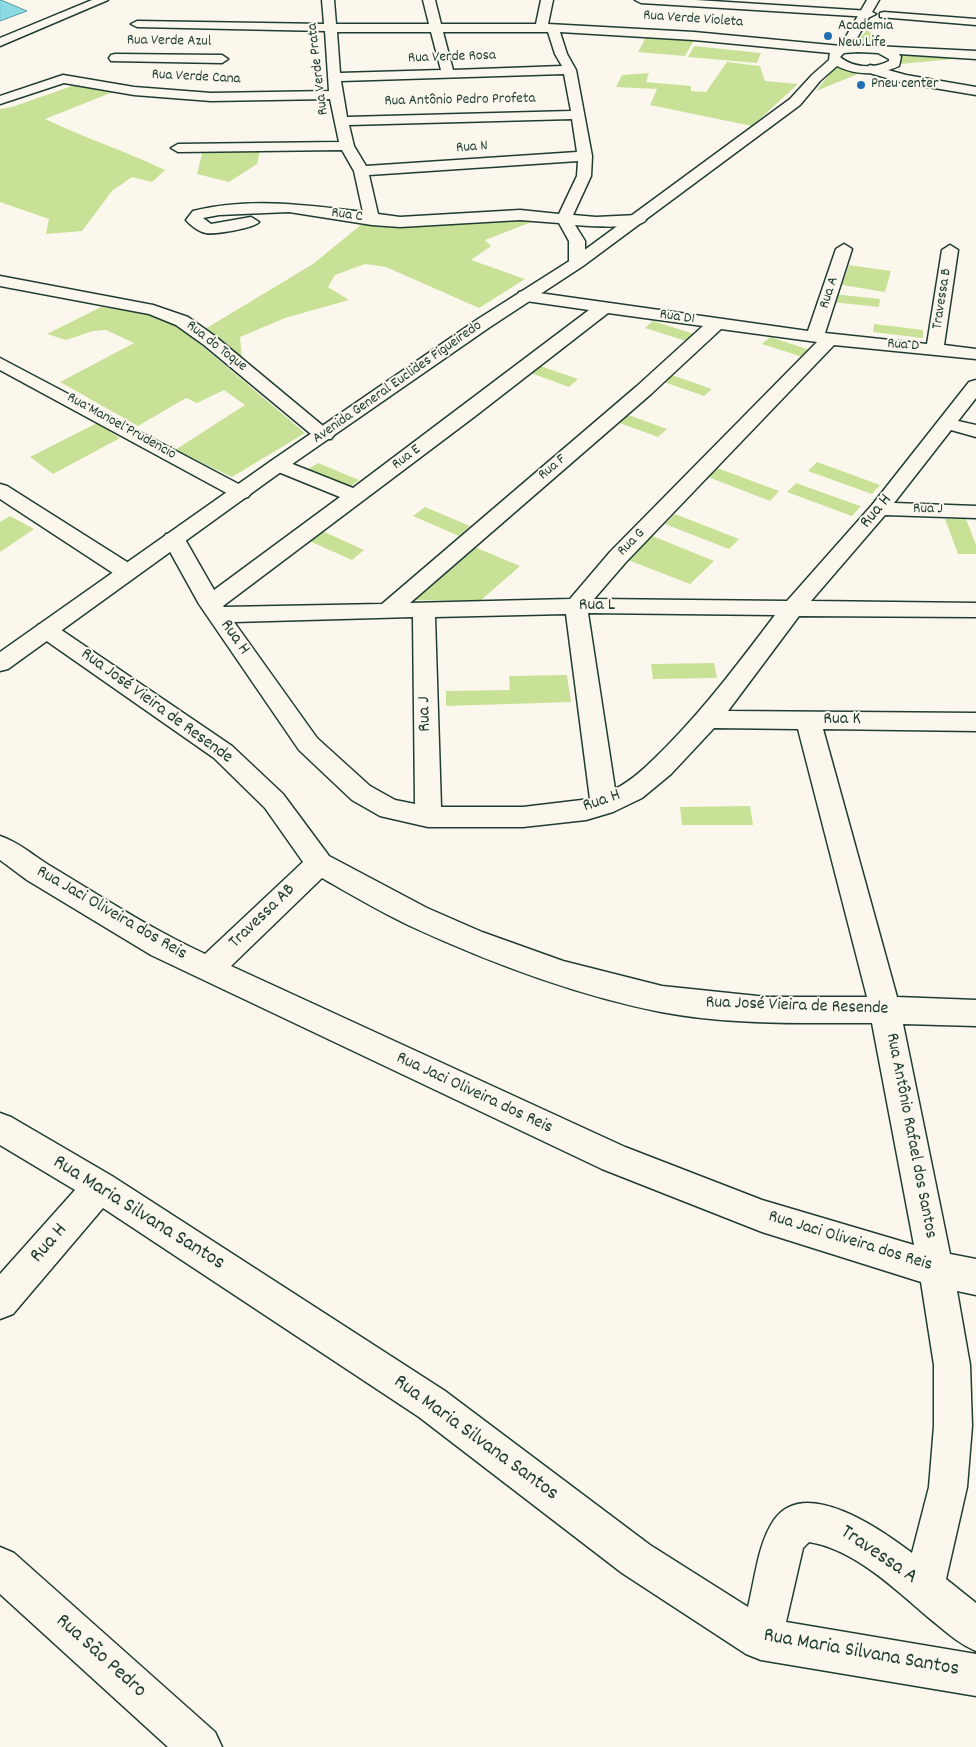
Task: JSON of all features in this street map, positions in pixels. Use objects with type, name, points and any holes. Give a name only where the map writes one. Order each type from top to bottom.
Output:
[{"type":"street","points":[[0,30],[79,0]]},
{"type":"street","points":[[0,42],[102,0]]},
{"type":"street","name":"Rua Verde Prata","points":[[328,0],[336,95],[341,121],[347,146],[361,171],[372,220]]},
{"type":"street","points":[[428,0],[438,28],[448,74]]},
{"type":"street","points":[[547,0],[547,28],[570,70],[585,156],[584,176],[564,219],[577,241],[577,263]]},
{"type":"street","points":[[642,0],[870,10],[869,29],[881,45],[883,51],[896,60],[891,66]]},
{"type":"street","points":[[869,29],[884,15],[894,0]]},
{"type":"street","name":"Avenida General Euclides Figueiredo","points":[[0,663],[278,465],[638,220],[795,102],[841,53],[870,10]]},
{"type":"street","points":[[884,15],[976,22]]},
{"type":"street","name":"Rua Verde Violeta","points":[[137,24],[225,35],[330,28],[547,28],[712,38],[841,53]]},
{"type":"street","name":"Rua Verde Azul","points":[[115,58],[220,64],[225,35]]},
{"type":"street","points":[[891,38],[940,52]]},
{"type":"street","points":[[976,55],[896,50],[883,51],[858,48],[841,53],[850,67],[870,69],[904,79],[976,91]]},
{"type":"street","points":[[848,79],[870,69],[933,60],[976,59]]},
{"type":"street","name":"Rua Verde Rosa","points":[[335,77],[570,70]]},
{"type":"street","name":"Rua Verde Cana","points":[[0,100],[57,79],[152,93],[212,92],[336,95]]},
{"type":"street","name":"Avenida General Euclides Figueiredo","points":[[795,102],[826,88]]},
{"type":"street","name":"Rua Antônio Pedro Profeta","points":[[341,121],[579,115]]},
{"type":"street","points":[[178,148],[347,146]]},
{"type":"street","name":"Rua N","points":[[361,171],[585,156]]},
{"type":"street","name":"Rua C","points":[[251,222],[208,230],[194,220],[198,214],[219,210],[276,207],[372,220],[415,222],[520,215],[601,222],[638,220]]},
{"type":"street","name":"Rua A","points":[[822,338],[844,250]]},
{"type":"street","name":"Travessa B","points":[[935,349],[950,250]]},
{"type":"street","name":"Rua do Toque","points":[[0,282],[153,310],[182,321],[210,341],[324,435]]},
{"type":"street","name":"Rua D1","points":[[525,296],[822,338]]},
{"type":"street","name":"Rua E","points":[[214,609],[356,496],[603,308]]},
{"type":"street","name":"Rua F","points":[[387,611],[644,390],[716,324]]},
{"type":"street","name":"Rua D","points":[[822,338],[976,354]]},
{"type":"street","name":"Rua G","points":[[576,606],[618,557],[822,338]]},
{"type":"street","name":"Rua Manoel Prudencio","points":[[0,363],[241,492]]},
{"type":"street","name":"Rua H","points":[[174,539],[214,609],[308,744],[360,794],[375,803],[409,815],[428,817],[523,817],[566,813],[604,805],[643,784],[708,719],[793,608],[879,509],[948,424],[976,386]]},
{"type":"street","points":[[948,424],[976,430]]},
{"type":"street","points":[[278,465],[356,496]]},
{"type":"street","points":[[0,490],[127,572]]},
{"type":"street","name":"Rua J","points":[[879,509],[976,512]]},
{"type":"street","points":[[576,606],[604,805]]},
{"type":"street","name":"Rua L","points":[[214,609],[424,611],[576,606],[976,610]]},
{"type":"street","name":"Rua J","points":[[424,611],[428,817]]},
{"type":"street","name":"Rua José Vieira de Resende","points":[[46,630],[223,752],[274,801],[319,864],[417,916],[472,940],[561,973],[662,1000],[758,1009],[976,1013]]},
{"type":"street","name":"Rua K","points":[[708,719],[976,722]]},
{"type":"street","name":"Rua Antônio Rafael dos Santos","points":[[808,721],[885,1010],[936,1269],[952,1365],[954,1426],[948,1487],[924,1588]]},
{"type":"street","name":"Rua Jaci Oliveira dos Reis","points":[[0,846],[37,872],[161,947],[614,1158],[762,1216],[936,1269],[976,1277]]},
{"type":"street","name":"Travessa AB","points":[[208,969],[319,864]]},
{"type":"street","name":"Rua Maria Silvana Santos","points":[[0,1128],[100,1187],[432,1404],[636,1559],[761,1639],[976,1675]]},
{"type":"street","name":"Rua H","points":[[0,1301],[100,1187]]},
{"type":"street","name":"Travessa A","points":[[761,1639],[784,1542],[788,1534],[800,1523],[819,1522],[838,1528],[924,1588],[976,1630]]},
{"type":"street","name":"Rua São Pedro","points":[[0,1567],[200,1747]]},
{"type":"green space","points":[[867,30],[888,48],[851,47]]},
{"type":"green space","points":[[646,37],[694,40],[685,56],[638,52]]},
{"type":"green space","points":[[694,46],[761,53],[757,63],[688,57]]},
{"type":"green space","points":[[912,51],[976,57],[900,64],[901,61],[894,54]]},
{"type":"green space","points":[[727,62],[760,66],[765,81],[798,84],[752,126],[650,105],[657,89],[616,87],[622,75],[649,73],[646,82],[691,86],[691,91],[706,92]]},
{"type":"green space","points":[[837,65],[863,72],[816,91]]},
{"type":"green space","points":[[75,85],[113,92],[45,119],[165,170],[152,182],[132,177],[112,191],[82,231],[46,234],[49,219],[0,202],[0,109],[12,107]]},
{"type":"green space","points":[[203,150],[260,150],[257,164],[229,182],[197,174]]},
{"type":"green space","points":[[537,220],[485,240],[491,246],[471,260],[525,279],[479,308],[386,267],[365,264],[335,275],[328,287],[349,300],[285,318],[240,337],[242,358],[205,329],[313,264],[362,224],[405,227]]},
{"type":"green space","points":[[849,265],[891,271],[885,292],[842,285]]},
{"type":"green space","points":[[833,294],[880,299],[879,307],[832,302]]},
{"type":"green space","points":[[101,307],[148,314],[176,324],[305,433],[232,477],[175,450],[245,405],[224,390],[197,403],[186,398],[138,426],[60,382],[134,343],[106,330],[93,331],[66,340],[47,334]]},
{"type":"green space","points":[[653,321],[694,334],[686,341],[645,328]]},
{"type":"green space","points":[[874,324],[923,330],[923,338],[873,332]]},
{"type":"green space","points":[[770,337],[813,351],[806,358],[762,344]]},
{"type":"green space","points":[[537,365],[578,379],[569,387],[528,372]]},
{"type":"green space","points":[[669,374],[712,389],[704,396],[661,381]]},
{"type":"green space","points":[[623,413],[667,429],[658,437],[614,421]]},
{"type":"green space","points":[[97,423],[120,438],[53,474],[30,457]]},
{"type":"green space","points":[[817,462],[880,485],[872,494],[808,471]]},
{"type":"green space","points":[[318,463],[359,480],[347,489],[305,471]]},
{"type":"green space","points":[[717,468],[779,491],[770,501],[708,477]]},
{"type":"green space","points":[[796,483],[861,506],[852,516],[787,492]]},
{"type":"green space","points":[[425,507],[470,526],[459,536],[413,516]]},
{"type":"green space","points":[[675,514],[739,539],[729,549],[665,524]]},
{"type":"green space","points":[[10,516],[34,529],[0,552],[0,522]]},
{"type":"green space","points":[[945,519],[966,519],[976,545],[976,554],[958,554]]},
{"type":"green space","points":[[320,530],[364,550],[352,560],[307,540]]},
{"type":"green space","points":[[650,535],[714,561],[690,584],[628,560]]},
{"type":"green space","points":[[472,546],[520,566],[480,601],[405,600]]},
{"type":"green space","points":[[714,663],[717,678],[653,679],[651,664]]},
{"type":"green space","points":[[567,675],[571,702],[446,706],[446,691],[510,690],[509,676]]},
{"type":"green space","points":[[750,806],[753,825],[682,825],[680,807]]},
{"type":"water","points":[[1,0],[27,11],[0,21]]},
{"type":"place","name":"Academia New Life","points":[[828,36]]},
{"type":"place","name":"Pneu center","points":[[861,85]]}]
